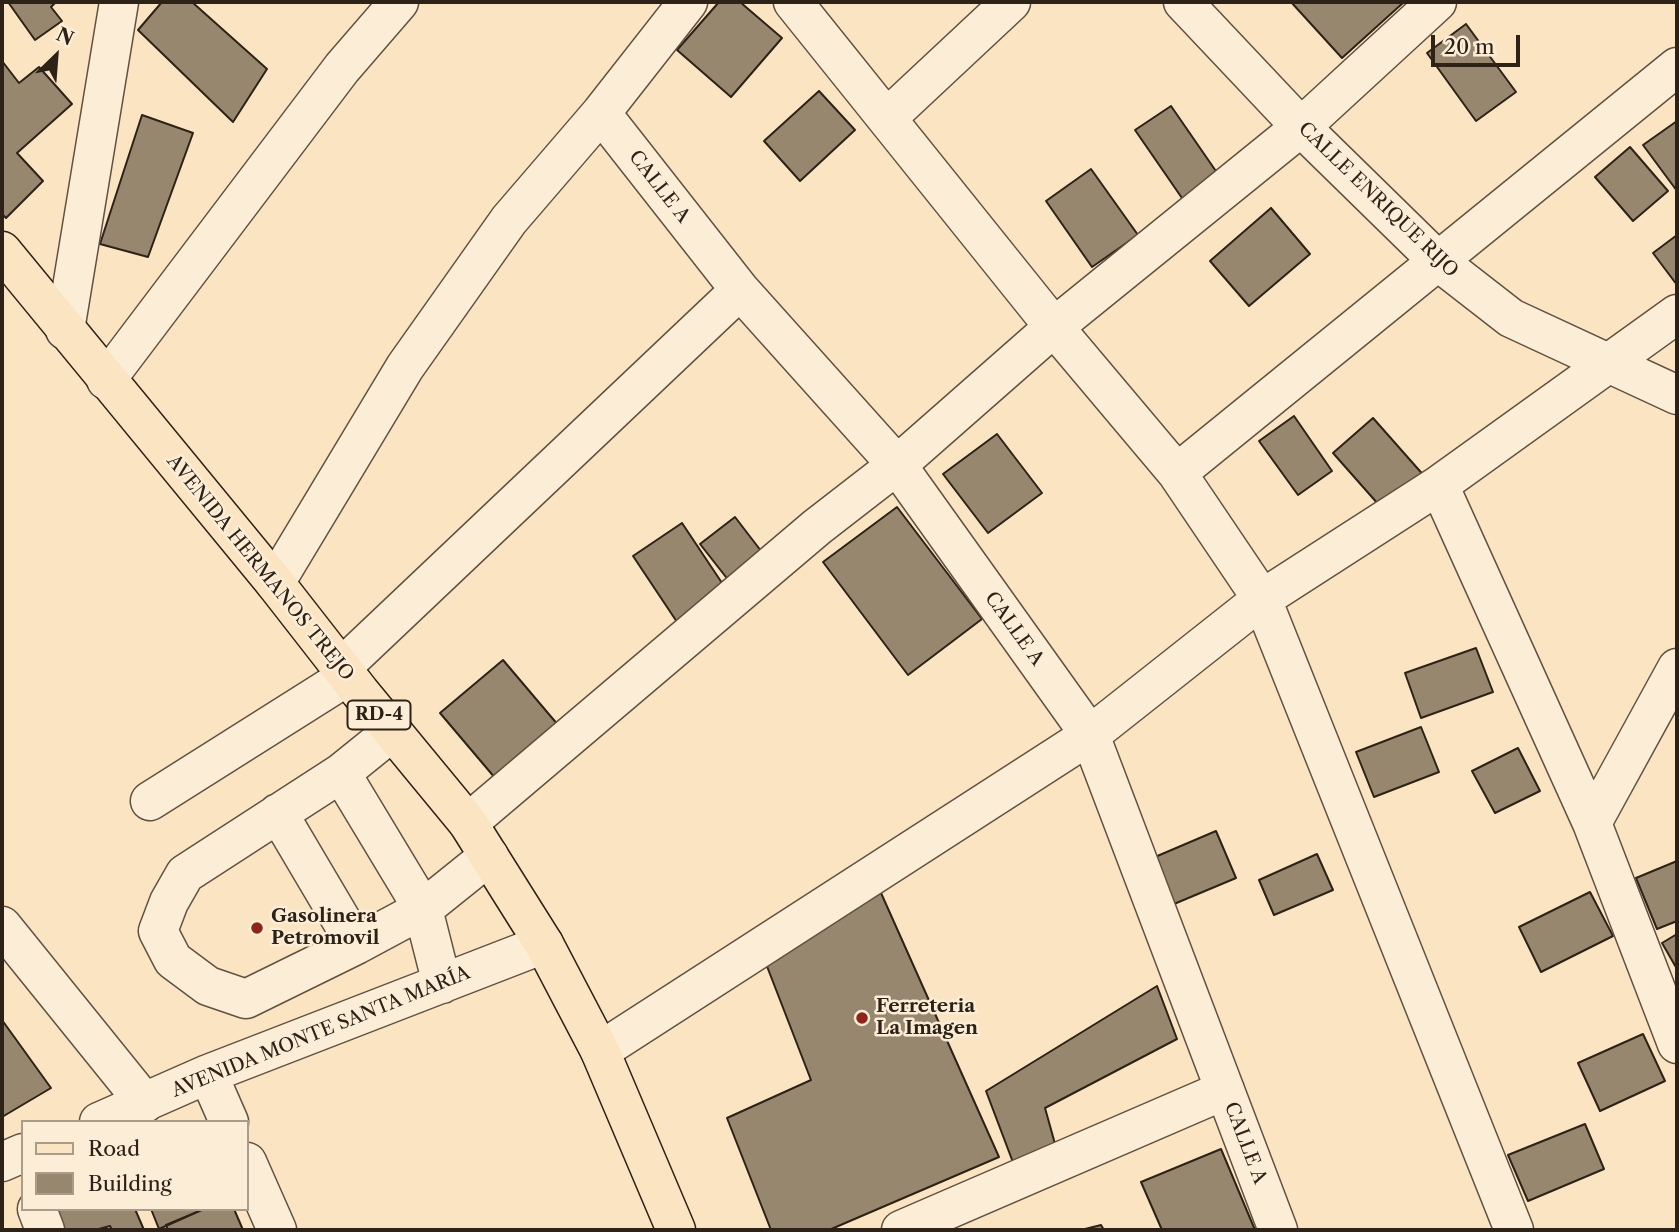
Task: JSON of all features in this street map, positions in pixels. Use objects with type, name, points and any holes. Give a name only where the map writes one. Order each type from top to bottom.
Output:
[{"type":"main road","name":"AVENIDA HERMANOS TREJO","points":[[2,251],[468,823],[544,944],[600,1051],[676,1230]]},
{"type":"street","points":[[65,330],[119,2]]},
{"type":"street","points":[[106,380],[342,68],[399,2]]},
{"type":"street","points":[[275,583],[405,367],[509,220],[601,113],[688,2]]},
{"type":"street","points":[[793,2],[1054,327],[1177,473],[1262,598],[1514,1230]]},
{"type":"street","points":[[887,118],[1011,2]]},
{"type":"street","name":"CALLE ENRIQUE RIJO","points":[[1183,2],[1301,127],[1439,262],[1511,318],[1677,395]]},
{"type":"street","points":[[468,823],[817,527],[897,465],[1054,327],[1301,127],[1437,2]]},
{"type":"street","points":[[1177,473],[1677,67]]},
{"type":"street","name":"CALLE A","points":[[601,113],[740,290],[897,465],[1090,735],[1278,1230]]},
{"type":"street","points":[[150,801],[345,672],[740,290]]},
{"type":"street","points":[[600,1051],[1090,735],[1262,598],[1439,485],[1677,314]]},
{"type":"street","points":[[1439,485],[1592,823],[1677,1044]]},
{"type":"street","points":[[1592,823],[1677,668]]},
{"type":"street","points":[[393,731],[341,773],[185,874],[169,902],[158,931],[173,960],[208,986],[246,999],[423,909],[489,856]]},
{"type":"street","points":[[341,773],[423,909],[442,984]]},
{"type":"street","points":[[278,813],[356,945]]},
{"type":"street","points":[[2,926],[145,1103]]},
{"type":"street","name":"AVENIDA MONTE SANTA MARÍA","points":[[104,1120],[208,1074],[544,944]]},
{"type":"street","points":[[208,1074],[228,1120]]},
{"type":"street","points":[[901,1230],[1225,1090]]},
{"type":"street","points":[[248,1164],[277,1230]]},
{"type":"street","points":[[38,1211],[45,1230]]},
{"type":"building","points":[[8,2],[56,2],[51,7],[62,21],[35,40]]},
{"type":"building","points":[[162,2],[192,2],[267,69],[233,122],[138,30]]},
{"type":"building","points":[[719,2],[740,2],[782,38],[731,97],[677,50]]},
{"type":"building","points":[[1291,2],[1404,2],[1342,58]]},
{"type":"building","points":[[1466,24],[1516,92],[1476,121],[1427,53]]},
{"type":"building","points":[[2,61],[19,83],[39,67],[72,104],[17,153],[43,181],[6,218],[2,214]]},
{"type":"building","points":[[819,91],[855,130],[800,181],[764,141]]},
{"type":"building","points":[[1171,106],[1220,177],[1184,201],[1135,130]]},
{"type":"building","points":[[142,115],[193,133],[148,257],[100,244]]},
{"type":"building","points":[[1677,121],[1677,191],[1643,145]]},
{"type":"building","points":[[1630,147],[1668,191],[1633,221],[1595,177]]},
{"type":"building","points":[[1091,169],[1138,235],[1092,267],[1046,201]]},
{"type":"building","points":[[1271,208],[1310,254],[1249,306],[1210,261]]},
{"type":"building","points":[[1677,235],[1677,285],[1653,253]]},
{"type":"building","points":[[1294,416],[1332,471],[1298,495],[1259,441]]},
{"type":"building","points":[[1373,418],[1426,478],[1386,513],[1333,453]]},
{"type":"building","points":[[997,434],[1042,493],[988,533],[943,474]]},
{"type":"building","points":[[897,507],[982,619],[908,675],[823,562]]},
{"type":"building","points":[[735,517],[768,560],[733,586],[700,544]]},
{"type":"building","points":[[682,523],[726,589],[677,622],[633,556]]},
{"type":"building","points":[[1476,648],[1493,692],[1421,718],[1405,673]]},
{"type":"building","points":[[503,660],[564,732],[501,785],[440,713]]},
{"type":"building","points":[[1421,727],[1439,772],[1374,797],[1356,752]]},
{"type":"building","points":[[1518,748],[1540,791],[1495,813],[1472,771]]},
{"type":"building","points":[[1216,831],[1236,878],[1174,904],[1155,857]]},
{"type":"building","points":[[1317,854],[1333,890],[1274,915],[1259,880]]},
{"type":"building","points":[[1677,861],[1677,921],[1657,929],[1636,878]]},
{"type":"building","name":"Ferreteria La Imagen","points":[[877,884],[999,1157],[829,1230],[771,1230],[727,1118],[811,1080],[763,956]]},
{"type":"building","points":[[1590,892],[1613,936],[1541,972],[1519,927]]},
{"type":"building","points":[[1677,934],[1677,969],[1662,943]]},
{"type":"building","points":[[1157,986],[1177,1039],[1045,1108],[1057,1151],[1014,1165],[986,1091]]},
{"type":"building","points":[[2,1020],[51,1088],[2,1117]]},
{"type":"building","points":[[1643,1034],[1665,1081],[1600,1111],[1578,1063]]},
{"type":"building","points":[[1585,1124],[1604,1169],[1528,1201],[1508,1155]]},
{"type":"building","points":[[1221,1149],[1255,1230],[1162,1230],[1141,1182]]},
{"type":"building","points":[[57,1211],[136,1211],[144,1230],[112,1230],[110,1226],[95,1230],[64,1230]]},
{"type":"building","points":[[152,1211],[200,1211],[159,1229]]},
{"type":"building","points":[[199,1211],[235,1211],[243,1230],[168,1230],[166,1225]]},
{"type":"building","points":[[1101,1225],[1104,1230],[1081,1230]]},
{"type":"place","name":"Gasolinera Petromovil","points":[[257,928]]},
{"type":"place","name":"Ferreteria La Imagen","points":[[862,1018]]}]
